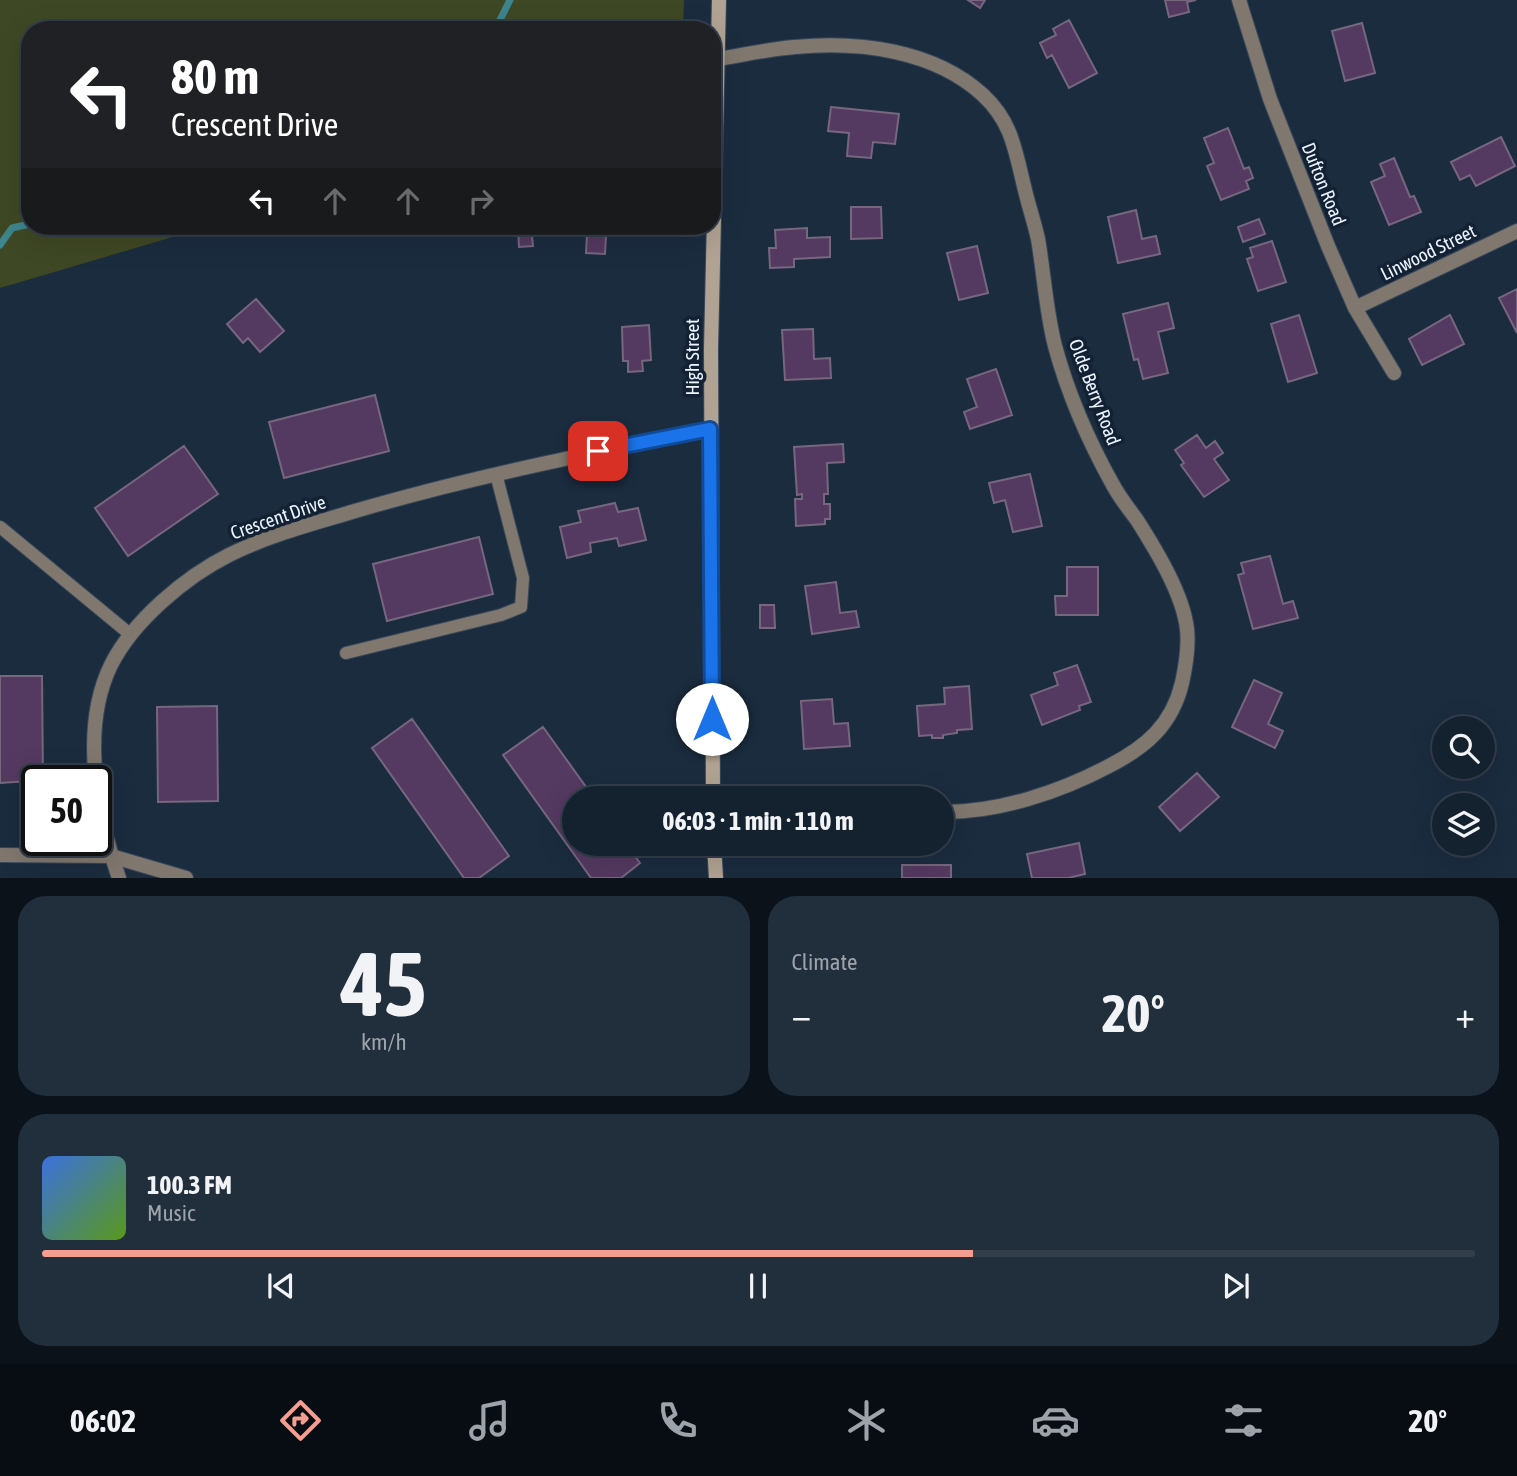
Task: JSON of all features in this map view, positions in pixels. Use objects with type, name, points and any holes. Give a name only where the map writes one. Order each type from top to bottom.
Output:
[{"type":"main road","name":"High Street","points":[[718,21],[719,0]]},
{"type":"main road","name":"High Street","points":[[713,786],[710,429],[714,235]]},
{"type":"main road","points":[[715,856],[716,877]]},
{"type":"street","name":"Dufton Road","points":[[1239,0],[1270,99],[1355,308],[1394,373]]},
{"type":"street","name":"Olde Berry Road","points":[[721,58],[795,47],[848,47],[895,51],[945,68],[981,93],[999,111],[1013,138],[1037,236],[1055,345],[1073,398],[1092,445],[1114,488],[1154,550],[1178,598],[1187,628],[1187,661],[1178,698],[1157,732],[1137,752],[1098,772],[1051,790],[1001,805],[954,811]]},
{"type":"street","name":"Linwood Street","points":[[1355,308],[1517,231]]},
{"type":"street","name":"Crescent Drive","points":[[97,765],[95,726],[99,700],[111,666],[131,635],[157,606],[185,583],[228,555],[293,530],[390,501],[496,474],[710,429]]},
{"type":"street","points":[[0,855],[21,855]]},
{"type":"street","name":"Crescent Drive","points":[[111,856],[118,877]]},
{"type":"street","points":[[111,856],[186,877]]},
{"type":"lane","points":[[346,653],[501,615],[521,607],[523,578],[496,474]]},
{"type":"lane","points":[[0,527],[131,635]]},
{"type":"green space","points":[[0,0],[684,0],[683,21],[21,21],[21,235],[180,235],[0,288]]},
{"type":"building","points":[[968,0],[985,0],[980,8]]},
{"type":"building","points":[[1165,0],[1196,0],[1187,2],[1189,12],[1169,17]]},
{"type":"building","points":[[1069,20],[1097,73],[1069,88],[1052,55],[1047,58],[1040,43],[1056,35],[1053,29]]},
{"type":"building","points":[[1362,23],[1375,73],[1345,81],[1332,31]]},
{"type":"building","points":[[831,107],[899,114],[895,144],[873,142],[871,158],[847,156],[849,133],[828,131]]},
{"type":"building","points":[[1228,128],[1244,169],[1249,167],[1253,178],[1246,181],[1249,189],[1221,200],[1207,166],[1214,163],[1204,138]]},
{"type":"building","points":[[1501,137],[1515,166],[1476,186],[1470,175],[1460,180],[1451,162]]},
{"type":"building","points":[[1394,158],[1410,197],[1414,196],[1421,212],[1389,225],[1371,182],[1385,176],[1380,164]]},
{"type":"building","points":[[851,207],[881,207],[882,238],[851,239]]},
{"type":"building","points":[[1136,210],[1142,239],[1156,236],[1160,254],[1118,263],[1108,217]]},
{"type":"building","points":[[1259,219],[1265,234],[1243,242],[1238,227]]},
{"type":"building","points":[[807,228],[807,238],[830,237],[830,257],[794,259],[794,267],[770,268],[769,248],[776,248],[775,230]]},
{"type":"building","points":[[518,235],[532,235],[533,246],[519,247]]},
{"type":"building","points":[[587,235],[606,236],[605,254],[586,253]]},
{"type":"building","points":[[1272,241],[1286,282],[1258,291],[1247,259],[1253,257],[1250,248]]},
{"type":"building","points":[[977,246],[988,293],[959,300],[947,253]]},
{"type":"building","points":[[1517,289],[1517,333],[1499,298]]},
{"type":"building","points":[[256,299],[284,331],[260,352],[248,338],[243,343],[227,324]]},
{"type":"building","points":[[1168,303],[1174,328],[1158,332],[1168,373],[1143,379],[1138,359],[1134,360],[1123,314]]},
{"type":"building","points":[[1299,315],[1317,373],[1288,382],[1271,324]]},
{"type":"building","points":[[1450,315],[1464,344],[1422,365],[1409,339]]},
{"type":"building","points":[[649,325],[651,360],[642,361],[643,371],[628,372],[628,361],[623,361],[622,327]]},
{"type":"building","points":[[813,329],[814,359],[830,358],[831,378],[785,380],[782,330]]},
{"type":"building","points":[[996,369],[1012,415],[970,429],[964,412],[977,407],[967,379]]},
{"type":"building","points":[[375,395],[389,451],[284,478],[269,422]]},
{"type":"building","points":[[1197,435],[1206,448],[1215,441],[1223,453],[1214,459],[1229,480],[1204,497],[1181,465],[1184,463],[1175,450]]},
{"type":"building","points":[[843,444],[844,462],[827,463],[828,494],[824,494],[824,504],[830,504],[830,519],[825,519],[825,524],[796,526],[795,499],[802,499],[802,494],[797,495],[794,447]]},
{"type":"building","points":[[184,446],[218,494],[128,556],[95,508]]},
{"type":"building","points":[[1030,474],[1042,526],[1013,532],[1005,500],[994,503],[989,483]]},
{"type":"building","points":[[615,503],[618,512],[638,508],[646,540],[619,546],[617,538],[590,543],[591,552],[567,558],[560,527],[581,522],[578,511]]},
{"type":"building","points":[[479,537],[493,594],[387,621],[373,564]]},
{"type":"building","points":[[1270,556],[1283,604],[1293,601],[1298,618],[1253,629],[1238,575],[1244,573],[1241,563]]},
{"type":"building","points":[[1067,567],[1098,567],[1098,615],[1056,615],[1055,596],[1067,596]]},
{"type":"building","points":[[836,582],[840,613],[856,611],[859,627],[812,634],[805,586]]},
{"type":"building","points":[[760,605],[774,605],[775,628],[760,628]]},
{"type":"building","points":[[1077,665],[1091,702],[1079,706],[1080,710],[1042,725],[1031,695],[1058,685],[1054,673]]},
{"type":"building","points":[[0,676],[42,676],[43,765],[21,765],[21,782],[0,783]]},
{"type":"building","points":[[1254,680],[1282,693],[1268,724],[1283,731],[1275,748],[1232,727]]},
{"type":"building","points":[[969,686],[972,729],[957,730],[957,733],[943,735],[943,738],[919,736],[917,706],[945,704],[944,688]]},
{"type":"building","points":[[832,699],[834,724],[848,723],[850,746],[804,749],[801,701]]},
{"type":"building","points":[[217,706],[218,801],[158,802],[157,707]]},
{"type":"building","points":[[412,719],[509,856],[479,878],[464,878],[372,748]]},
{"type":"building","points":[[543,727],[585,786],[562,786],[562,837],[503,755]]},
{"type":"building","points":[[1197,773],[1219,797],[1180,831],[1159,807]]},
{"type":"building","points":[[1079,843],[1085,874],[1068,878],[1032,878],[1027,854]]},
{"type":"building","points":[[575,856],[635,856],[640,863],[621,878],[591,878]]},
{"type":"building","points":[[902,865],[951,865],[951,878],[902,878]]},
{"type":"waterway","points":[[500,21],[510,0]]},
{"type":"waterway","points":[[0,245],[12,228],[21,226]]},
{"type":"route","points":[[598,451],[710,429],[712,719]]}]
